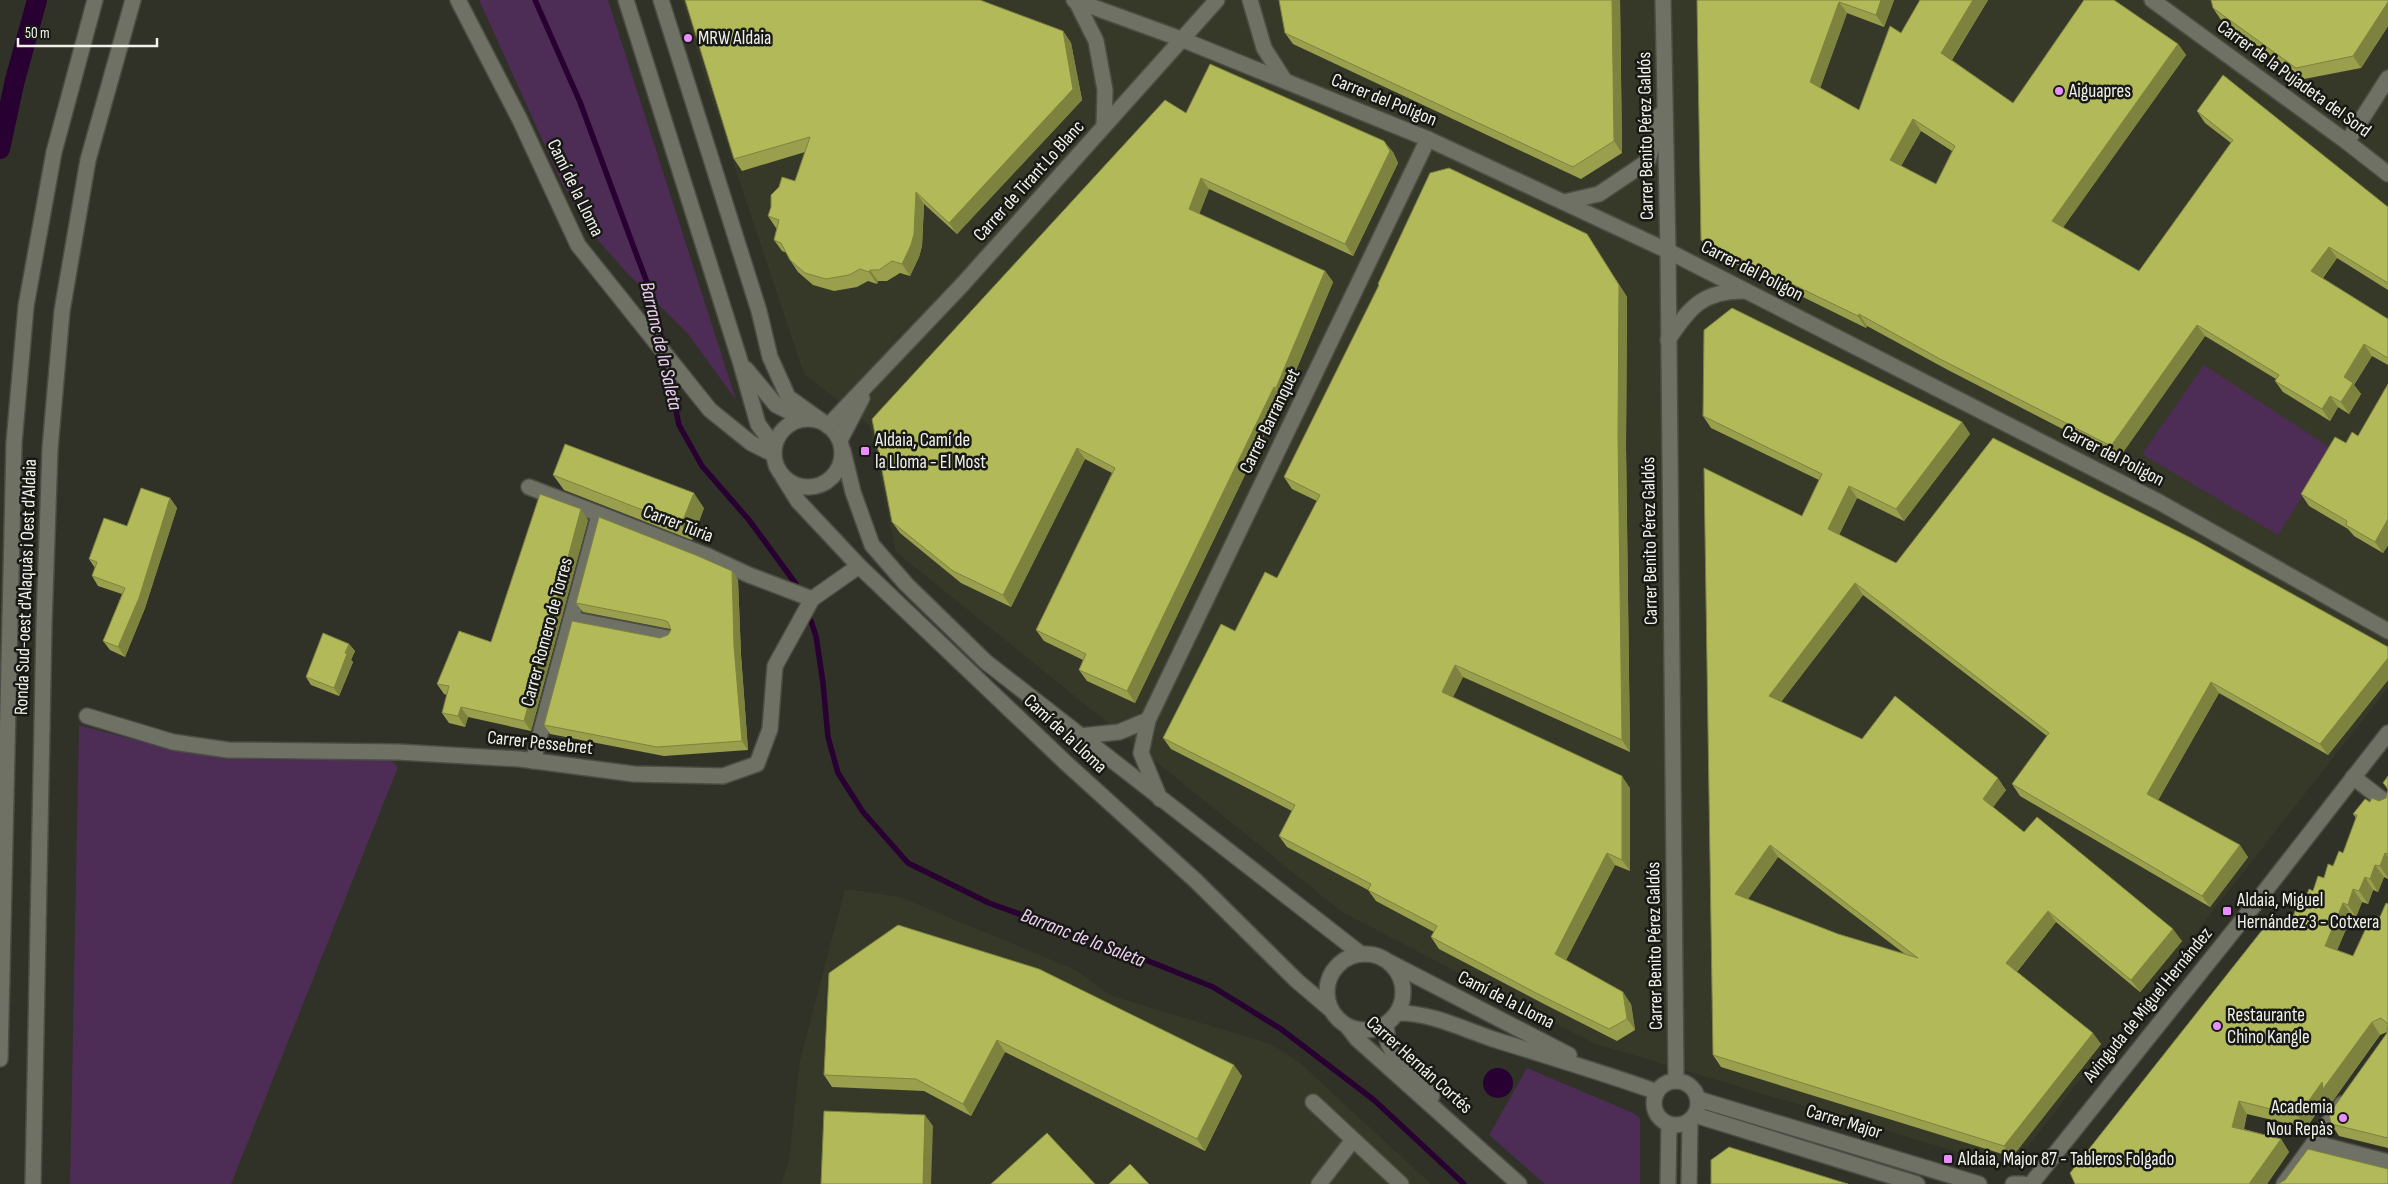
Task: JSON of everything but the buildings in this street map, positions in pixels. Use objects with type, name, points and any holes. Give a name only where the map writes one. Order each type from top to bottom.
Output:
[{"type":"street","name":"Ronda Sud-oest d'Alaquàs i Oest d'Aldaia","points":[[0,1058],[14,444],[26,306],[54,152],[95,0]]},
{"type":"street","name":"Ronda Sud-oest d'Alaquàs i Oest d'Aldaia","points":[[33,1184],[50,449],[62,311],[88,160],[134,0]]},
{"type":"street","name":"Camí de la Lloma","points":[[458,0],[520,120],[578,245],[710,410],[751,443],[774,450]]},
{"type":"street","points":[[626,0],[741,364],[758,424],[774,450]]},
{"type":"street","points":[[660,0],[759,311],[770,357],[788,397],[826,424],[841,446],[842,462],[838,471],[831,480],[822,485],[801,487],[783,477],[776,466],[774,450],[777,438],[788,425],[804,419]]},
{"type":"street","points":[[1075,0],[1096,41],[1105,90],[1104,126]]},
{"type":"street","name":"Carrer del Poligon","points":[[1075,0],[1181,39],[1428,139],[1668,251],[2159,502],[2388,631]]},
{"type":"street","name":"Carrer de Tirant Lo Blanc","points":[[826,424],[868,386],[962,285],[1217,0]]},
{"type":"street","points":[[1250,0],[1264,48],[1285,81]]},
{"type":"street","name":"Carrer Benito Pérez Galdós","points":[[1662,0],[1668,251],[1676,1081]]},
{"type":"street","name":"Carrer de la Pujadeta del Sord","points":[[2152,0],[2388,174]]},
{"type":"street","points":[[2347,142],[2388,78]]},
{"type":"street","points":[[1564,202],[1599,194],[1648,161],[1665,99]]},
{"type":"street","name":"Carrer Barranquet","points":[[1160,799],[1141,752],[1148,720],[1428,139]]},
{"type":"street","points":[[1668,340],[1686,314],[1706,296],[1728,291],[1747,291]]},
{"type":"street","points":[[741,364],[776,405],[804,419],[826,424]]},
{"type":"street","name":"Carrer de Tirant Lo Blanc","points":[[841,446],[868,386]]},
{"type":"street","name":"Camí de la Lloma","points":[[841,446],[853,492],[872,545],[906,584],[986,662],[1160,799],[1334,931],[1361,954]]},
{"type":"street","name":"Camí de la Lloma","points":[[783,477],[798,501],[859,566],[1066,763],[1195,880],[1296,980],[1330,1009]]},
{"type":"street","name":"Carrer Túria","points":[[529,486],[812,599]]},
{"type":"street","name":"Carrer Romero de Torres","points":[[533,761],[599,515]]},
{"type":"street","name":"Carrer Pessebret","points":[[87,716],[173,742],[228,750],[398,752],[533,761],[634,774],[723,776],[757,764],[770,729],[775,666],[812,599],[859,566]]},
{"type":"street","points":[[571,620],[668,638]]},
{"type":"street","points":[[1080,736],[1119,732],[1148,720]]},
{"type":"street","name":"Avinguda de Miguel Hernández","points":[[2031,1184],[2388,733]]},
{"type":"street","points":[[2353,777],[2388,804]]},
{"type":"street","points":[[1361,954],[1376,955],[1389,962],[1396,970],[1402,986],[1402,1002],[1397,1013],[1386,1024],[1367,1030],[1347,1026],[1340,1022],[1330,1009],[1327,992],[1331,974],[1339,964],[1349,957],[1361,954]]},
{"type":"street","name":"Camí de la Lloma","points":[[1389,962],[1606,1073]]},
{"type":"street","name":"Camí de la Lloma","points":[[1397,1013],[1420,1015],[1606,1073],[1657,1092]]},
{"type":"street","name":"Carrer Hernán Cortés","points":[[1386,1024],[1388,1043],[1392,1051],[1464,1133]]},
{"type":"street","name":"Carrer Hernán Cortés","points":[[1347,1026],[1357,1039],[1519,1184]]},
{"type":"street","points":[[1689,1184],[1693,1118],[1698,1099],[1690,1086],[1676,1081],[1662,1086],[1657,1092],[1654,1107],[1662,1120],[1669,1124],[1684,1123],[1693,1118]]},
{"type":"street","points":[[2284,1184],[2348,1096]]},
{"type":"street","name":"Carrer Major","points":[[1698,1099],[1979,1184]]},
{"type":"street","points":[[1313,1102],[1401,1184]]},
{"type":"street","name":"Carrer Major","points":[[1693,1118],[1917,1184]]},
{"type":"street","points":[[1668,1184],[1669,1124]]},
{"type":"street","points":[[1319,1184],[1353,1140]]},
{"type":"street","points":[[2315,1143],[2388,1162]]},
{"type":"street","points":[[2012,1184],[2024,1184]]},
{"type":"shaded area","points":[[479,0],[608,0],[736,400],[688,334],[626,272],[590,231],[562,183]]},
{"type":"shaded area","points":[[682,0],[2388,0],[2388,688],[2011,1168],[1593,1043],[1342,912],[896,552],[870,426],[804,374],[708,88]]},
{"type":"shaded area","points":[[2204,365],[2332,449],[2278,535],[2142,454]]},
{"type":"shaded area","points":[[79,725],[154,745],[212,756],[290,760],[387,756],[398,767],[231,1184],[70,1184]]},
{"type":"shaded area","points":[[845,889],[900,897],[1076,970],[1109,995],[1271,1044],[1299,1062],[1431,1184],[781,1184],[789,1161],[800,1060]]},
{"type":"shaded area","points":[[1498,1068],[1509,1072],[1513,1083],[1509,1094],[1498,1098],[1487,1094],[1483,1083],[1487,1072]]},
{"type":"shaded area","points":[[1527,1068],[1633,1113],[1640,1118],[1640,1184],[1545,1184],[1489,1135]]},
{"type":"waterway","points":[[0,149],[15,80],[37,0]]},
{"type":"waterway","name":"Barranc de la Saleta","points":[[535,0],[580,102],[653,298],[662,342]]},
{"type":"waterway","name":"Barranc de la Saleta","points":[[666,363],[679,425],[702,466],[749,520],[796,584]]},
{"type":"waterway","name":"Barranc de la Saleta","points":[[811,621],[816,636],[823,683],[828,737],[838,773],[863,812],[908,863],[989,903],[1136,956],[1213,987],[1281,1029],[1374,1100],[1464,1184]]},
{"type":"place","name":"MRW Aldaia","points":[[688,38]]},
{"type":"place","name":"Aiguapres","points":[[2059,91]]},
{"type":"place","name":"Aldaia, Camí de la Lloma - El Most","points":[[865,451]]},
{"type":"place","name":"Aldaia, Miguel Hernández 3 - Cotxera","points":[[2227,911]]},
{"type":"place","name":"Restaurante Chino Kangle","points":[[2217,1026]]},
{"type":"place","name":"Academia Nou Repàs","points":[[2343,1118]]},
{"type":"place","name":"Aldaia, Major 87 - Tableros Folgado","points":[[1948,1159]]}]
